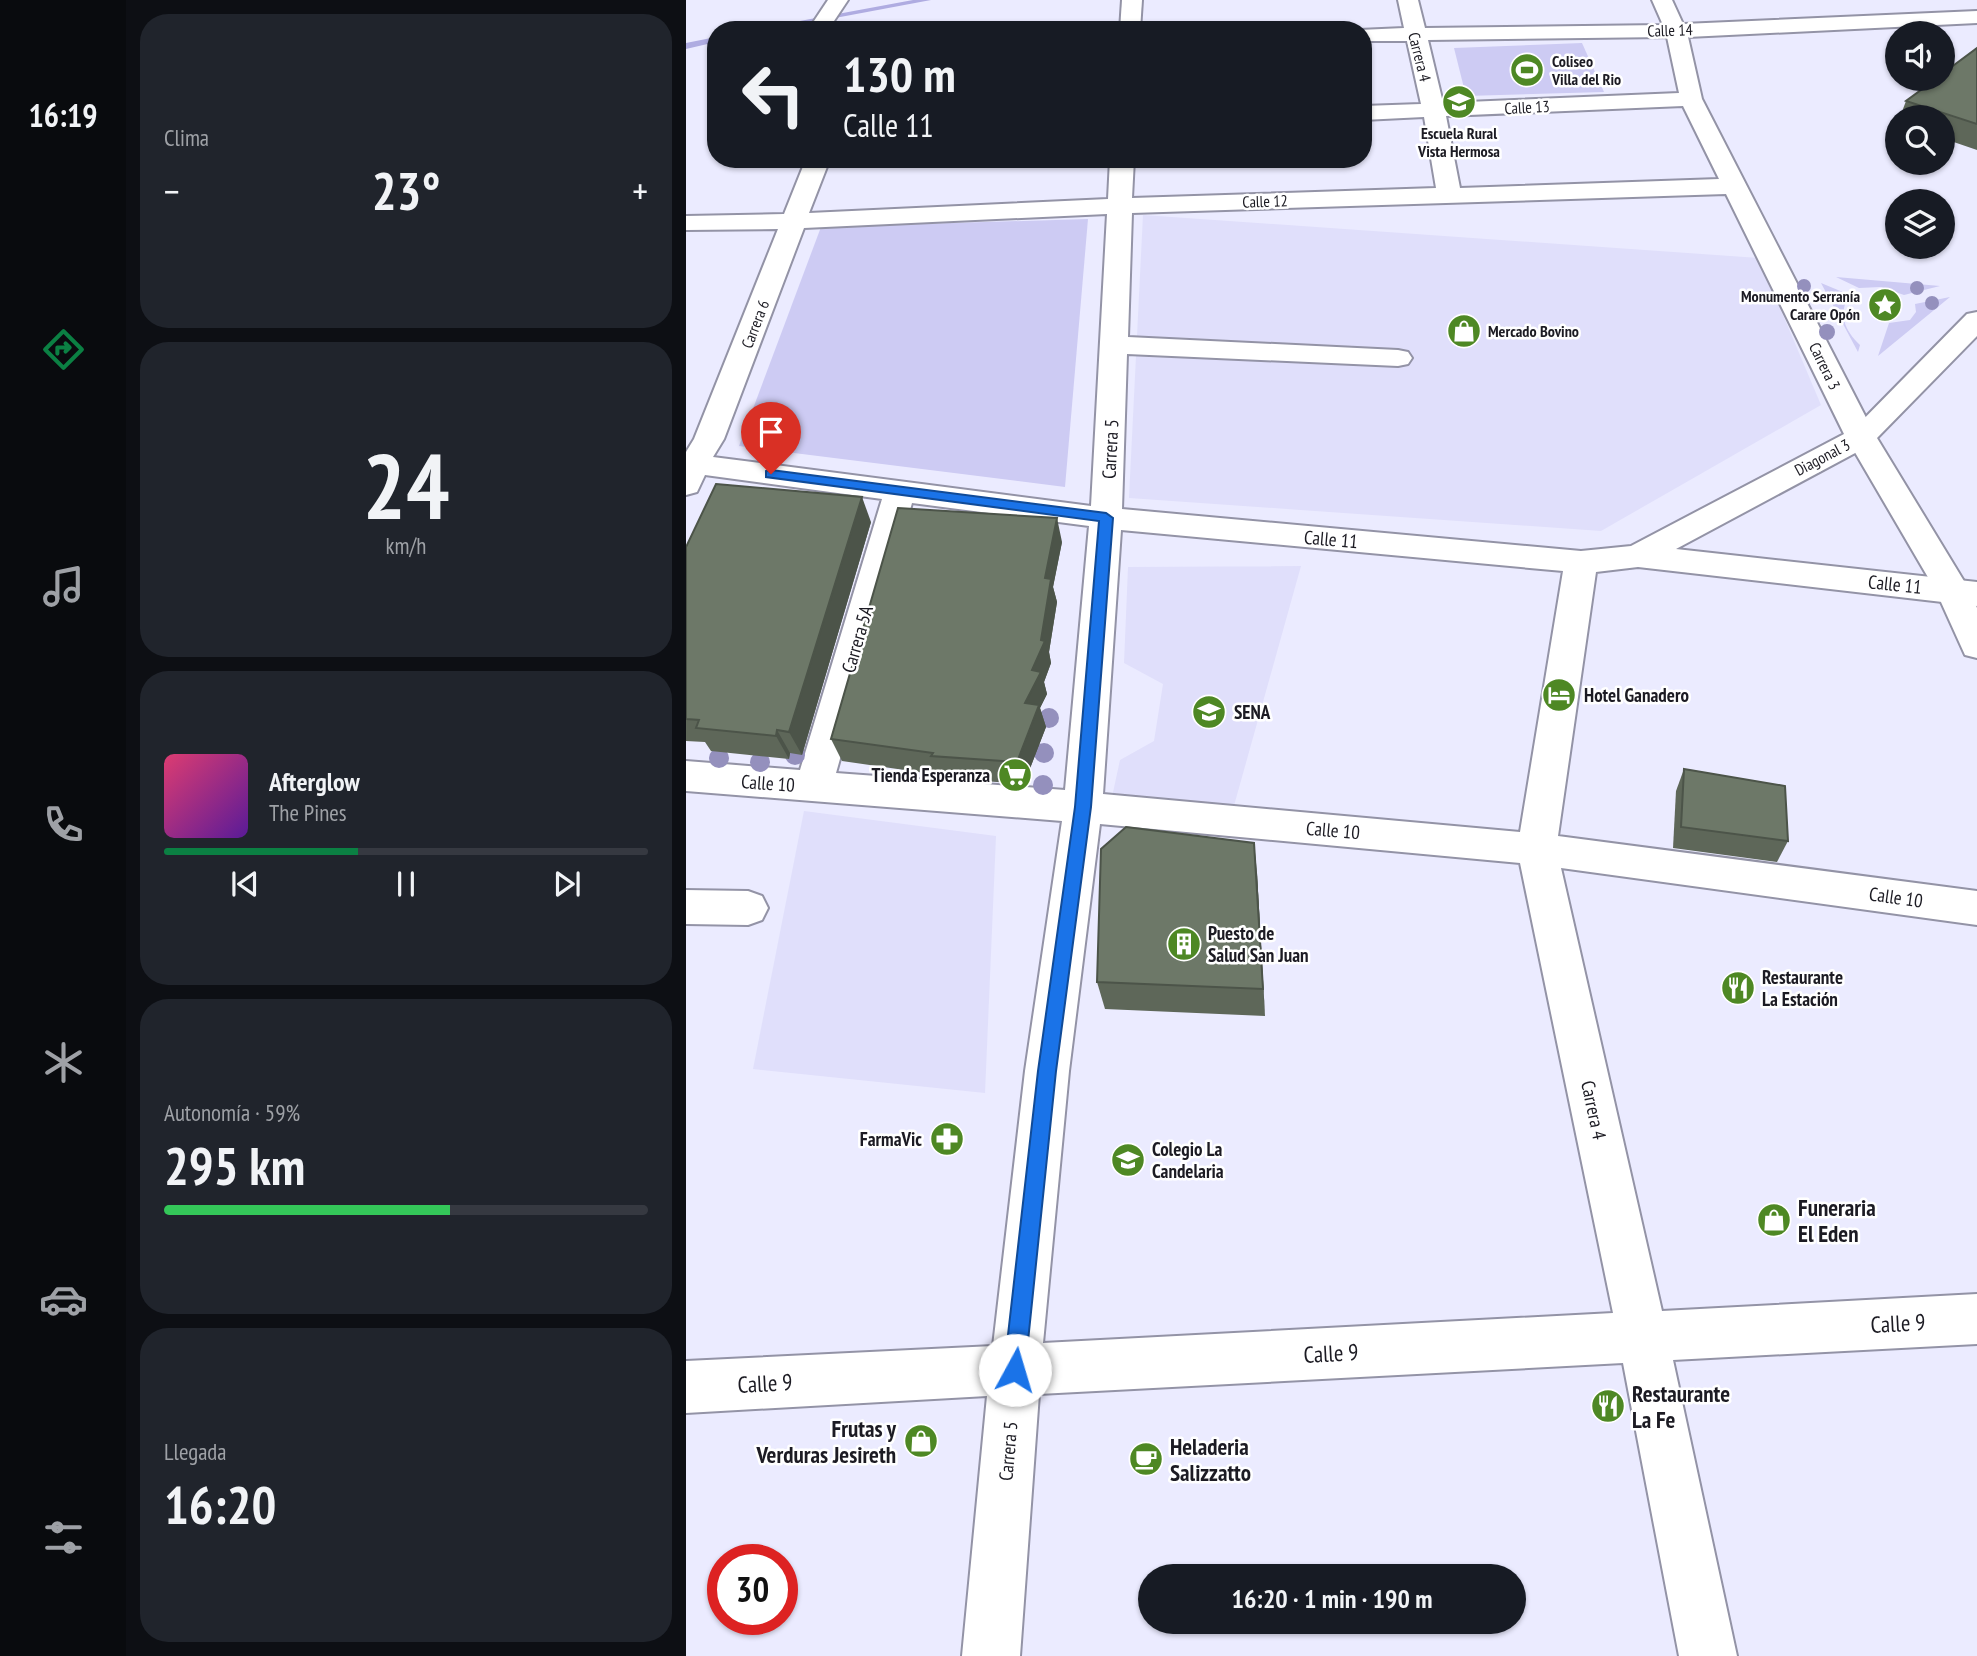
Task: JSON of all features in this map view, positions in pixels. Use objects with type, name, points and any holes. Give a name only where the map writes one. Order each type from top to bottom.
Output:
[{"type":"street","points":[[824,21],[838,0]]},
{"type":"street","points":[[1131,21],[1132,0]]},
{"type":"street","name":"Carrera 4","points":[[1408,0],[1434,112],[1449,196]]},
{"type":"street","name":"Carrera 3","points":[[1662,0],[1676,31],[1691,99],[1861,437],[1965,592],[1977,646]]},
{"type":"street","points":[[1882,0],[1903,20]]},
{"type":"street","name":"Calle 14","points":[[1372,35],[1676,31],[1977,17]]},
{"type":"street","name":"Calle 13","points":[[1372,113],[1691,99]]},
{"type":"street","name":"Carrera 6","points":[[689,471],[709,439],[815,168]]},
{"type":"street","name":"Carrera 5","points":[[991,1656],[1015,1370],[1047,1071],[1083,807],[1106,518],[1122,168]]},
{"type":"street","name":"Calle 12","points":[[686,223],[1736,186]]},
{"type":"street","name":"Diagonal 3","points":[[1638,556],[1861,437],[1977,321]]},
{"type":"street","points":[[1115,345],[1398,358]]},
{"type":"street","name":"Calle 11","points":[[689,471],[900,491],[1106,518],[1581,562],[1638,556],[1965,592]]},
{"type":"street","name":"Carrera 5A","points":[[814,786],[900,491]]},
{"type":"street","name":"Carrera 4","points":[[1581,562],[1537,849],[1643,1336],[1708,1656]]},
{"type":"street","name":"Calle 10","points":[[686,776],[1083,807],[1537,849],[1977,908]]},
{"type":"street","points":[[686,907],[748,908]]},
{"type":"street","name":"Calle 9","points":[[686,1387],[1977,1319]]},
{"type":"shaded area","name":"Coliseo Villa del Rio","points":[[1582,43],[1604,92],[1466,96],[1454,48]]},
{"type":"shaded area","name":"Mercado Bovino","points":[[1143,215],[1759,258],[1821,405],[1601,531],[1129,498]]},
{"type":"shaded area","points":[[1088,219],[1065,487],[739,446],[821,227]]},
{"type":"shaded area","points":[[1836,277],[1940,286],[1904,295],[1881,287],[1859,288]]},
{"type":"shaded area","points":[[1821,283],[1850,295],[1843,315],[1850,334],[1860,345],[1858,352]]},
{"type":"shaded area","points":[[1950,297],[1878,356],[1889,323],[1910,320],[1916,312],[1915,304]]},
{"type":"shaded area","name":"SENA","points":[[1301,566],[1230,820],[1112,797],[1120,760],[1154,741],[1163,684],[1124,663],[1128,567]]},
{"type":"shaded area","points":[[804,811],[996,836],[985,1093],[753,1069]]},
{"type":"building","points":[[1977,48],[1977,124],[1955,117],[1955,105],[1918,105],[1906,101],[1920,91],[1955,91],[1955,64]]},
{"type":"building","points":[[716,484],[862,497],[789,732],[777,730],[776,736],[696,728],[699,720],[686,719],[686,547]]},
{"type":"building","points":[[898,508],[1057,518],[1045,578],[1051,579],[1041,640],[1045,641],[1032,670],[1041,672],[1025,703],[1039,705],[1017,762],[931,756],[933,753],[831,739]]},
{"type":"building","points":[[1684,769],[1785,786],[1788,841],[1681,827]]},
{"type":"building","name":"Puesto de Salud San Juan","points":[[1126,827],[1254,843],[1263,989],[1097,982],[1101,849]]},
{"type":"waterway","points":[[807,21],[927,0]]},
{"type":"waterway","points":[[686,46],[707,41]]},
{"type":"place","name":"Coliseo Villa del Rio","points":[[1527,70]]},
{"type":"place","name":"Escuela Rural Vista Hermosa","points":[[1459,102]]},
{"type":"place","name":"Monumento Serranía Carare Opón","points":[[1885,305]]},
{"type":"place","name":"Mercado Bovino","points":[[1464,331]]},
{"type":"place","name":"Hotel Ganadero","points":[[1559,695]]},
{"type":"place","name":"SENA","points":[[1209,712]]},
{"type":"place","name":"Tienda Esperanza","points":[[1015,775]]},
{"type":"place","name":"Puesto de Salud San Juan","points":[[1184,944]]},
{"type":"place","name":"Restaurante La Estación","points":[[1738,988]]},
{"type":"place","name":"FarmaVic","points":[[947,1139]]},
{"type":"place","name":"Colegio La Candelaria","points":[[1128,1160]]},
{"type":"place","name":"Funeraria El Eden","points":[[1774,1220]]},
{"type":"place","name":"Restaurante La Fe","points":[[1608,1406]]},
{"type":"place","name":"Frutas y Verduras Jesireth","points":[[921,1441]]},
{"type":"place","name":"Heladeria Salizzatto","points":[[1146,1459]]},
{"type":"route","points":[[771,474],[1106,518],[1083,807],[1047,1071],[1015,1370]]}]
